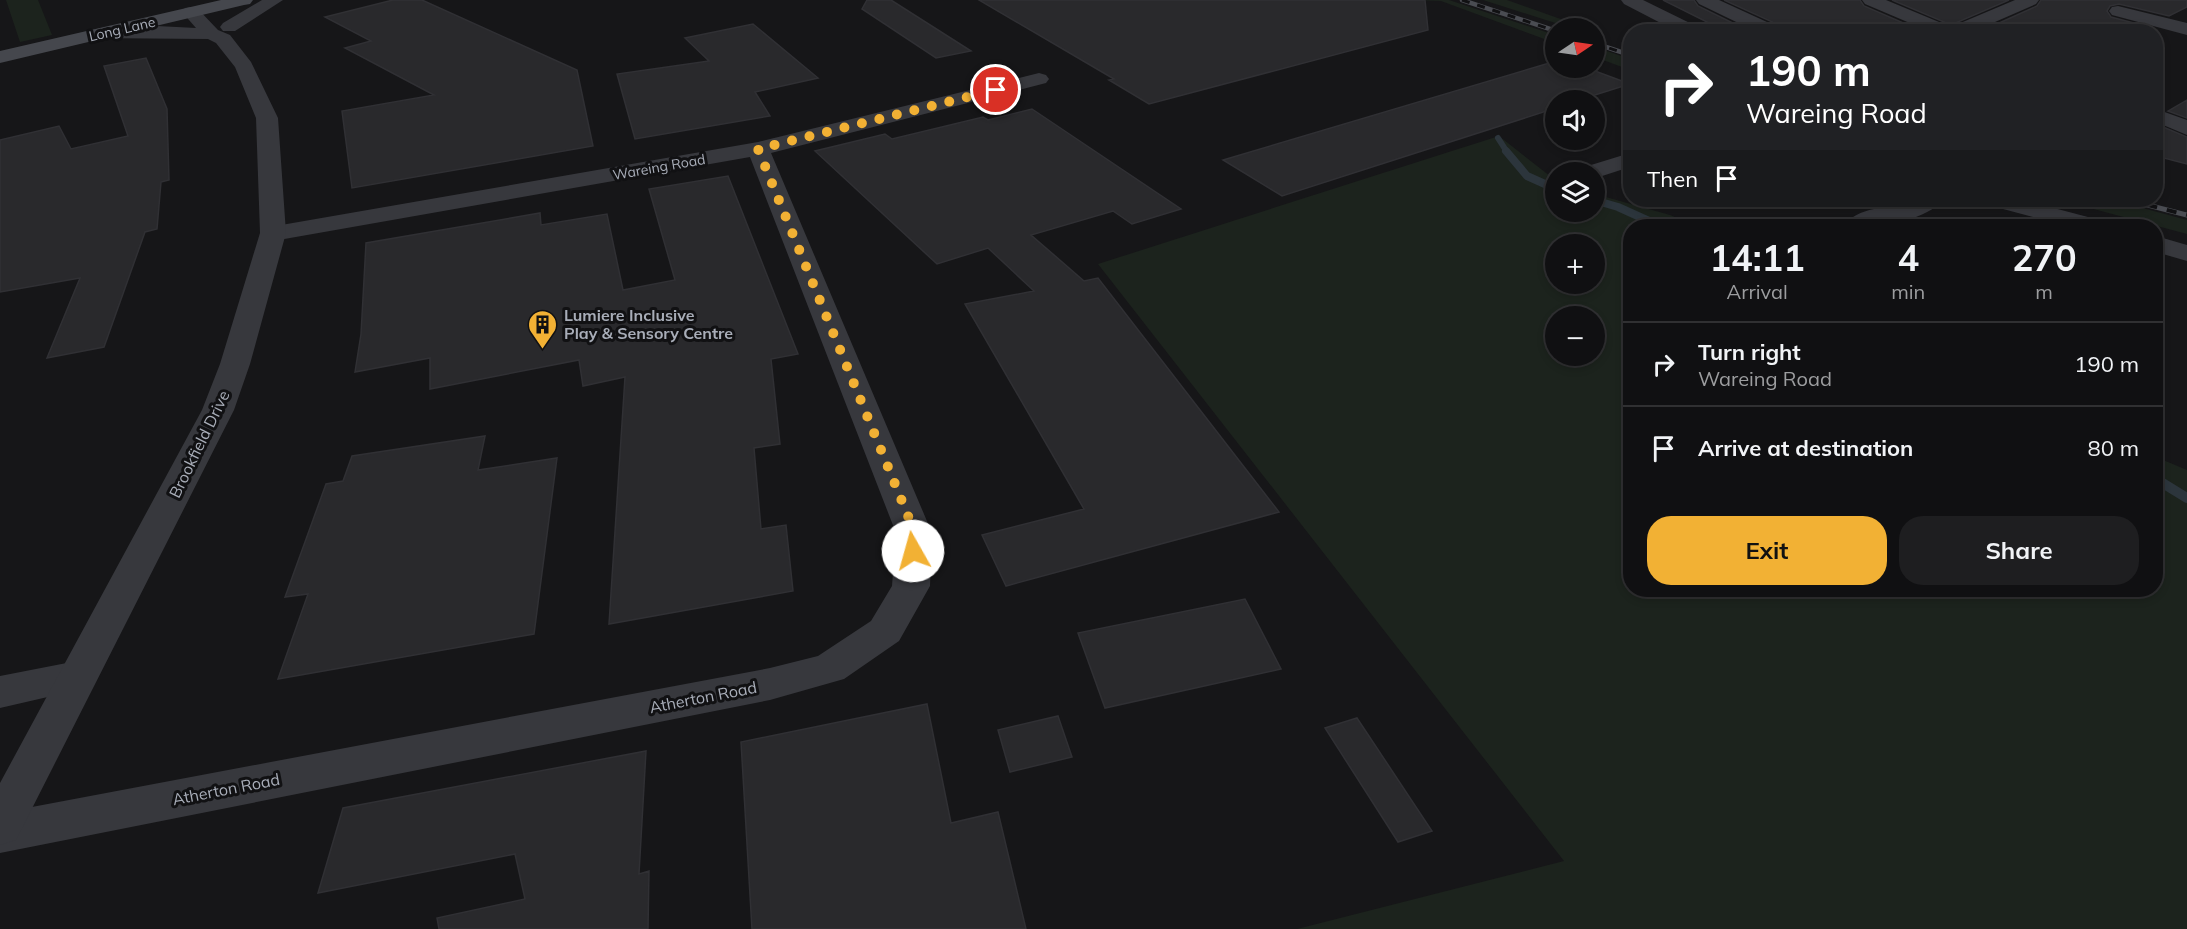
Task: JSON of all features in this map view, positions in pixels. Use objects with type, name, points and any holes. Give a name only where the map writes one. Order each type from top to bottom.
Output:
[{"type":"main road","name":"Long Lane","points":[[0,57],[244,0]]},
{"type":"street","points":[[99,34],[221,33],[274,0]]},
{"type":"street","points":[[1630,0],[1677,24]]},
{"type":"street","points":[[1705,0],[1756,24]]},
{"type":"street","points":[[1871,0],[1929,24]]},
{"type":"street","points":[[1974,24],[2030,0]]},
{"type":"street","name":"Brookfield Drive","points":[[217,6],[229,20],[221,33]]},
{"type":"street","points":[[2118,11],[2184,26]]},
{"type":"street","name":"Brookfield Drive","points":[[0,826],[218,410],[236,364],[273,233],[267,118],[244,66],[221,33],[191,12]]},
{"type":"street","points":[[2163,36],[2184,26]]},
{"type":"street","name":"Wareing Road","points":[[273,233],[758,149],[1039,79]]},
{"type":"street","points":[[2163,118],[2187,128]]},
{"type":"street","points":[[2163,136],[2187,141]]},
{"type":"street","name":"Atherton Road","points":[[0,833],[770,684],[830,668],[885,631],[911,586],[915,533],[758,149]]},
{"type":"street","points":[[1605,168],[1623,162]]},
{"type":"street","points":[[1869,219],[1921,207]]},
{"type":"street","points":[[2023,207],[2068,219]]},
{"type":"street","points":[[2163,246],[2187,253]]},
{"type":"street","points":[[0,692],[77,676]]},
{"type":"shaded area","points":[[6,0],[38,0],[52,35],[20,42]]},
{"type":"shaded area","points":[[1413,0],[1449,0],[1545,32],[1545,39],[1441,1]]},
{"type":"shaded area","points":[[1483,0],[1507,0],[1558,18],[1545,20]]},
{"type":"shaded area","points":[[1605,50],[1623,57],[1623,67],[1605,61]]},
{"type":"shaded area","points":[[1499,136],[1545,172],[1545,222],[1605,222],[1605,197],[1623,202],[1623,207],[1641,207],[1679,219],[1623,219],[1623,597],[2163,597],[2163,460],[2187,470],[2187,929],[1297,929],[1564,861],[1098,264]]},
{"type":"shaded area","points":[[2086,207],[2139,207],[2187,220],[2187,234],[2163,228],[2163,219],[2131,219]]},
{"type":"building","points":[[393,0],[422,0],[577,70],[593,146],[352,188],[342,111],[434,95],[345,48],[371,41],[325,17]]},
{"type":"building","points":[[867,0],[891,0],[971,51],[936,58],[862,9]]},
{"type":"building","points":[[979,0],[1425,0],[1428,30],[1149,104],[1109,80],[1114,79]]},
{"type":"building","points":[[1663,0],[1694,0],[1698,6],[1735,24],[1711,24]]},
{"type":"building","points":[[1724,0],[1860,0],[1864,6],[1906,24],[1777,24]]},
{"type":"building","points":[[1892,0],[2009,0],[1953,24]]},
{"type":"building","points":[[2041,0],[2187,0],[2187,7],[2169,16],[2119,4],[2110,6],[2107,11],[2111,17],[2138,24],[1997,24],[2037,6]]},
{"type":"building","points":[[753,24],[818,78],[755,92],[770,116],[635,139],[617,74],[709,61],[685,38]]},
{"type":"building","points":[[146,58],[167,109],[169,180],[161,182],[157,229],[145,232],[104,347],[47,358],[80,278],[0,292],[0,140],[59,126],[71,149],[128,136],[104,66]]},
{"type":"building","points":[[1545,64],[1545,78],[1605,78],[1605,75],[1623,81],[1623,86],[1605,92],[1605,90],[1545,90],[1545,112],[1282,196],[1223,160]]},
{"type":"building","points":[[2187,100],[2187,118],[2168,111]]},
{"type":"building","points":[[1032,109],[1181,209],[1132,224],[1113,211],[1031,235],[1084,281],[1098,278],[1279,512],[1006,586],[982,535],[1084,509],[965,304],[1034,291],[988,248],[937,264],[815,151],[885,134],[892,139],[983,117],[988,120]]},
{"type":"building","points":[[2163,127],[2187,137],[2187,164],[2163,158]]},
{"type":"building","points":[[728,176],[798,354],[771,359],[780,444],[754,448],[761,529],[786,525],[793,591],[609,624],[625,377],[583,386],[579,360],[430,389],[430,358],[355,372],[361,334],[366,243],[540,213],[541,225],[607,214],[623,290],[675,280],[649,189]]},
{"type":"building","points":[[485,436],[478,470],[557,458],[534,634],[278,679],[308,594],[285,597],[326,484],[343,481],[352,456]]},
{"type":"building","points":[[1245,599],[1281,669],[1105,708],[1078,633]]},
{"type":"building","points":[[927,704],[951,823],[998,812],[1026,929],[752,929],[741,742]]},
{"type":"building","points":[[1058,716],[1072,757],[1010,772],[998,730]]},
{"type":"building","points":[[1357,718],[1432,831],[1398,842],[1325,728]]},
{"type":"building","points":[[646,751],[639,874],[649,871],[648,929],[439,929],[437,918],[525,899],[515,854],[318,893],[343,808]]},
{"type":"waterway","points":[[1498,138],[1507,152]]},
{"type":"waterway","points":[[1506,151],[1527,176],[1545,184]]},
{"type":"waterway","points":[[1605,203],[1645,219]]},
{"type":"waterway","points":[[2163,483],[2187,498]]},
{"type":"railway","points":[[1462,0],[1545,27]]},
{"type":"railway","points":[[1605,47],[1623,53]]},
{"type":"railway","points":[[2156,207],[2187,215]]},
{"type":"place","name":"Lumiere Inclusive Play & Sensory Centre","points":[[543,350]]},
{"type":"route","points":[[913,551],[915,533],[758,149],[996,90]]}]
